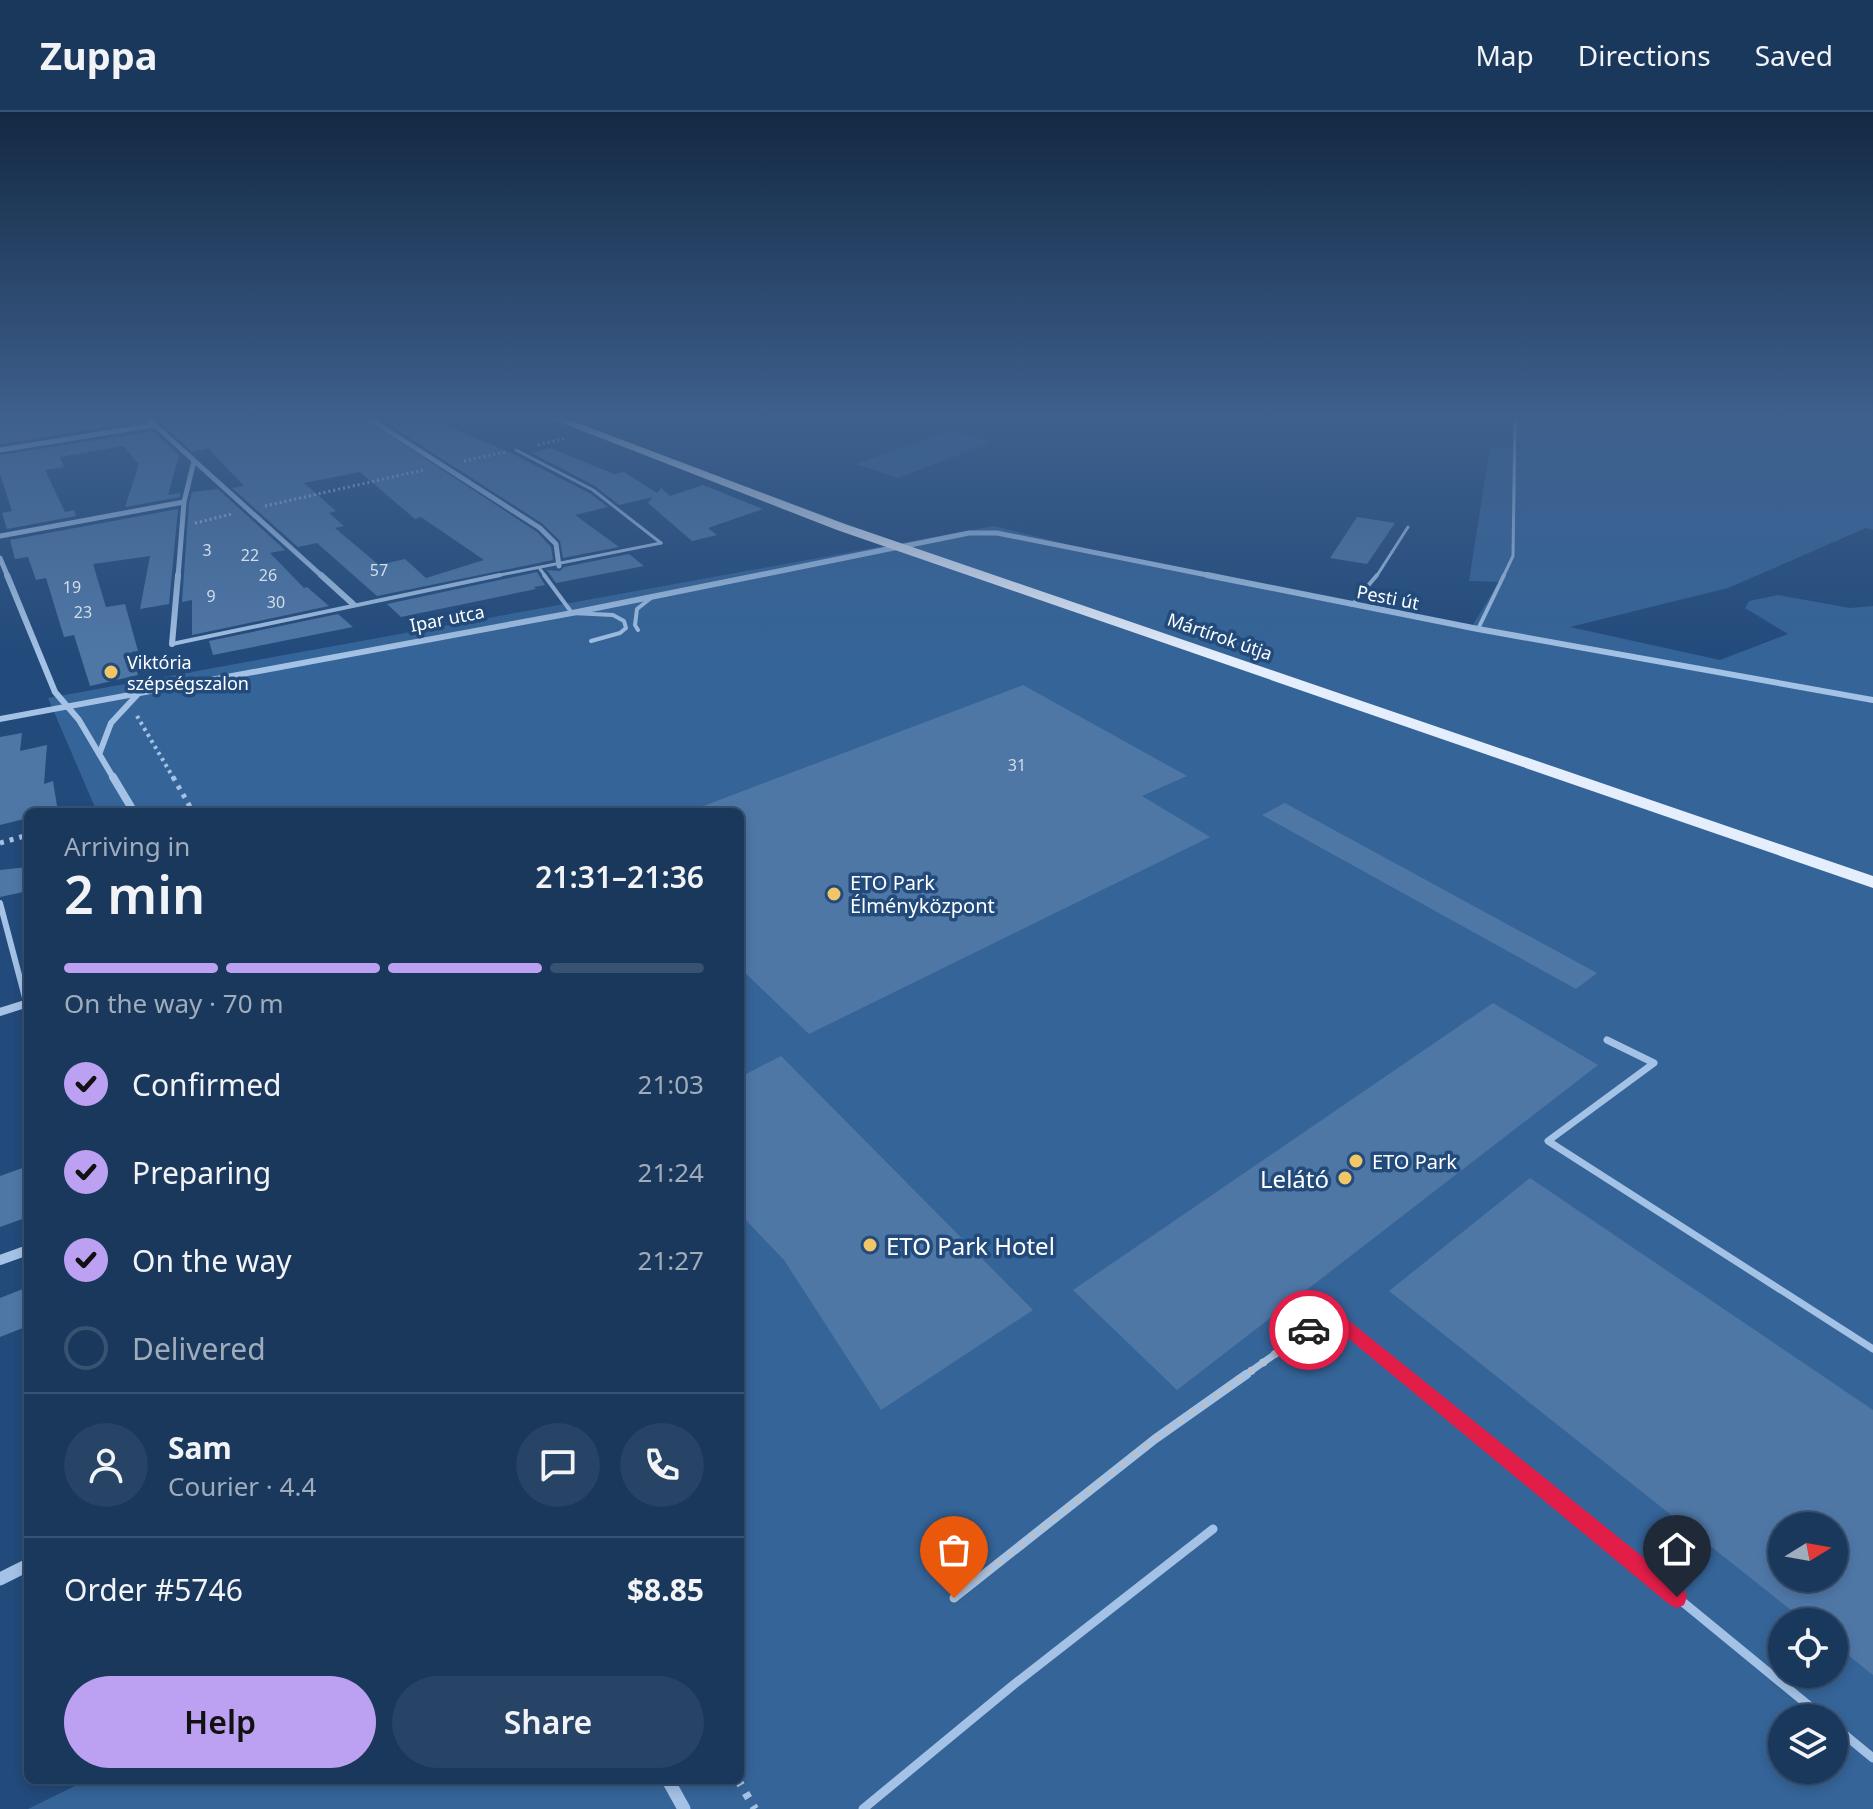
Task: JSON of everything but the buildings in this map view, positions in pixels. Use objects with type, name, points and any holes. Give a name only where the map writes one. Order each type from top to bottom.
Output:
[{"type":"main road","name":"Mártírok útja","points":[[762,498],[1873,882]]},
{"type":"street","points":[[172,644],[185,498]]},
{"type":"street","points":[[237,498],[353,604]]},
{"type":"street","points":[[492,498],[540,528],[556,544],[559,566]]},
{"type":"street","points":[[0,536],[184,502]]},
{"type":"street","name":"Pesti út","points":[[899,547],[969,533],[997,533],[1352,605],[1873,700]]},
{"type":"street","name":"Ipar utca","points":[[0,719],[572,613],[899,547]]},
{"type":"street","points":[[0,558],[55,692],[100,752],[132,808]]},
{"type":"street","points":[[100,752],[111,723],[137,695]]},
{"type":"street","points":[[0,1012],[24,1007]]},
{"type":"street","points":[[0,1260],[24,1251]]},
{"type":"street","points":[[0,1579],[24,1567]]},
{"type":"street","points":[[670,1784],[684,1809]]},
{"type":"lane","points":[[172,644],[353,604],[559,566],[661,543],[607,498]]},
{"type":"lane","points":[[1478,629],[1513,556],[1514,498]]},
{"type":"lane","points":[[1352,605],[1379,573],[1408,527]]},
{"type":"lane","points":[[540,569],[572,613],[613,615],[624,621],[626,628],[620,633],[591,641]]},
{"type":"lane","points":[[638,630],[635,625],[637,609],[651,597]]},
{"type":"lane","points":[[0,903],[24,995]]},
{"type":"lane","points":[[1607,1040],[1654,1063],[1548,1141],[1873,1349]]},
{"type":"lane","points":[[954,1598],[1155,1439],[1332,1314],[1807,1704]]},
{"type":"lane","points":[[863,1809],[1012,1686],[1213,1529]]},
{"type":"lane","points":[[1848,1737],[1873,1758]]},
{"type":"path","points":[[182,526],[301,498]]},
{"type":"path","points":[[143,712],[136,716],[191,808]]},
{"type":"path","points":[[0,843],[24,836]]},
{"type":"path","points":[[740,1784],[755,1809]]},
{"type":"shaded area","points":[[1482,498],[1873,498],[1873,530],[1866,528],[1728,588],[1570,627],[1720,660],[1788,634],[1745,608],[1749,601],[1778,595],[1850,608],[1873,606],[1873,1809],[28,1809],[79,1784],[744,1784],[744,808],[95,808],[48,698],[994,526],[1120,557],[1471,628],[1499,582],[1469,581]]},
{"type":"way so far","points":[[954,1598],[1155,1439],[1309,1330]]},
{"type":"place","name":"Viktória szépségszalon","points":[[111,672]]},
{"type":"place","name":"ETO Park Élményközpont","points":[[834,894]]},
{"type":"place","name":"ETO Park","points":[[1356,1161]]},
{"type":"place","name":"Lelátó","points":[[1345,1178]]},
{"type":"place","name":"ETO Park Hotel","points":[[870,1245]]},
{"type":"route","points":[[1309,1330],[1332,1314],[1677,1597]]}]
